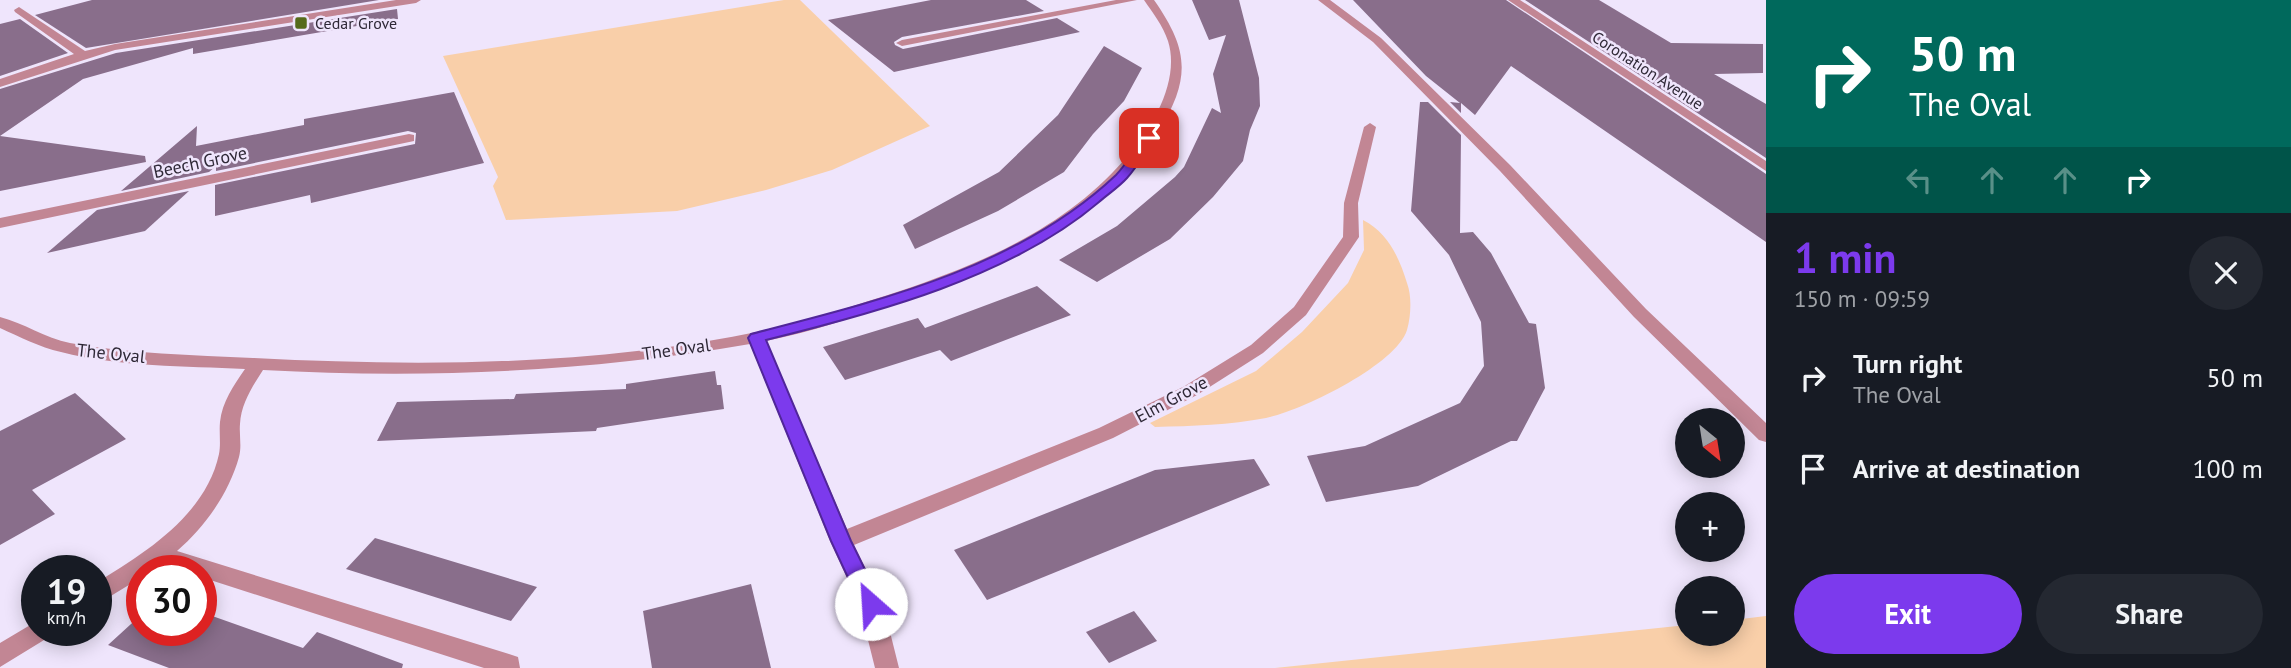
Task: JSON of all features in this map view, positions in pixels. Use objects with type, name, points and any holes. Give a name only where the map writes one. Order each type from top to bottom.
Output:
[{"type":"street","points":[[0,83],[83,55],[116,47],[416,0]]},
{"type":"street","points":[[902,43],[1132,0]]},
{"type":"street","name":"The Oval","points":[[0,322],[67,348],[146,357],[366,368],[549,363],[663,353],[756,338],[829,320],[967,273],[1031,243],[1080,211],[1122,176],[1149,138],[1167,102],[1177,65],[1175,46],[1149,0]]},
{"type":"street","points":[[1323,0],[1377,40],[1505,168],[1640,313],[1766,435]]},
{"type":"street","name":"Coronation Avenue","points":[[1513,0],[1766,167]]},
{"type":"street","points":[[19,10],[83,55]]},
{"type":"street","name":"Elm Grove","points":[[841,541],[1106,432],[1190,391],[1257,349],[1300,311],[1351,237],[1350,203],[1370,127]]},
{"type":"street","name":"Beech Grove","points":[[0,223],[409,138]]},
{"type":"street","points":[[756,338],[841,541],[871,604],[887,668]]},
{"type":"street","points":[[160,555],[207,506],[229,457],[230,419],[239,391],[258,364]]},
{"type":"street","points":[[217,573],[509,665]]},
{"type":"street","points":[[0,656],[21,643]]},
{"type":"shaded area","points":[[784,0],[800,0],[930,126],[832,170],[766,190],[677,211],[506,220],[493,186],[498,177],[443,56]]},
{"type":"shaded area","points":[[1363,220],[1386,239],[1400,264],[1410,294],[1407,330],[1399,344],[1385,358],[1323,396],[1282,414],[1211,425],[1155,427],[1150,423],[1256,371],[1302,332],[1348,283],[1364,250]]},
{"type":"shaded area","points":[[1766,616],[1766,668],[1275,668],[1675,626],[1675,646],[1745,646],[1745,619]]},
{"type":"building","points":[[92,0],[379,0],[86,48],[35,15]]},
{"type":"building","points":[[931,0],[1026,0],[1044,11],[902,37],[894,42],[895,45],[903,49],[1057,18],[1080,32],[894,72],[828,20]]},
{"type":"building","points":[[1192,0],[1239,0],[1259,78],[1260,106],[1250,130],[1243,161],[1213,197],[1170,239],[1097,282],[1059,260],[1117,226],[1175,177],[1184,167],[1212,108],[1221,113],[1213,74],[1226,35],[1209,40]]},
{"type":"building","points":[[1353,0],[1506,0],[1766,174],[1766,242],[1511,66],[1475,115],[1461,103],[1461,113],[1450,102],[1460,103],[1426,76]]},
{"type":"building","points":[[1525,0],[1599,0],[1671,43],[1763,44],[1763,73],[1714,74],[1766,104],[1766,158]]},
{"type":"building","points":[[397,9],[398,19],[193,54],[193,48],[83,79],[0,136],[0,89],[116,53]]},
{"type":"building","points":[[20,19],[68,53],[0,76],[0,24]]},
{"type":"building","points":[[1104,46],[1142,68],[1124,101],[1093,134],[1064,172],[998,211],[915,249],[903,225],[999,172],[1058,115]]},
{"type":"building","points":[[454,92],[484,163],[311,203],[310,195],[215,216],[215,185],[415,144],[416,133],[408,131],[216,171],[216,166],[209,172],[121,191],[197,126],[196,146],[304,125],[304,119]]},
{"type":"building","points":[[1420,102],[1428,102],[1461,135],[1460,233],[1473,232],[1491,253],[1529,323],[1536,324],[1545,388],[1517,441],[1511,441],[1418,486],[1326,502],[1307,456],[1365,446],[1460,403],[1484,366],[1481,322],[1449,255],[1411,211]]},
{"type":"building","points":[[0,136],[145,156],[146,162],[0,191]]},
{"type":"building","points":[[189,191],[145,231],[47,253],[97,210]]},
{"type":"building","points":[[1037,286],[1071,315],[951,361],[940,350],[845,380],[823,347],[918,318],[925,328]]},
{"type":"building","points":[[715,371],[717,385],[721,385],[724,409],[597,428],[596,431],[377,441],[397,402],[514,399],[516,394],[626,389],[626,384]]},
{"type":"building","points":[[75,393],[126,439],[32,490],[55,514],[0,545],[0,431]]},
{"type":"building","points":[[1254,459],[1270,485],[987,600],[954,550],[1155,470]]},
{"type":"building","points":[[375,538],[537,587],[511,621],[346,569]]},
{"type":"building","points":[[751,584],[771,668],[652,668],[643,611]]},
{"type":"building","points":[[1134,611],[1157,641],[1109,663],[1086,632]]},
{"type":"building","points":[[217,618],[303,648],[317,632],[403,664],[402,668],[169,668],[111,646],[126,629],[126,646],[217,646]]},
{"type":"place","name":"Cedar Grove","points":[[301,23]]},
{"type":"route","points":[[871,604],[841,541],[756,338],[829,320],[967,273],[1031,243],[1080,211],[1122,176],[1149,138]]}]
